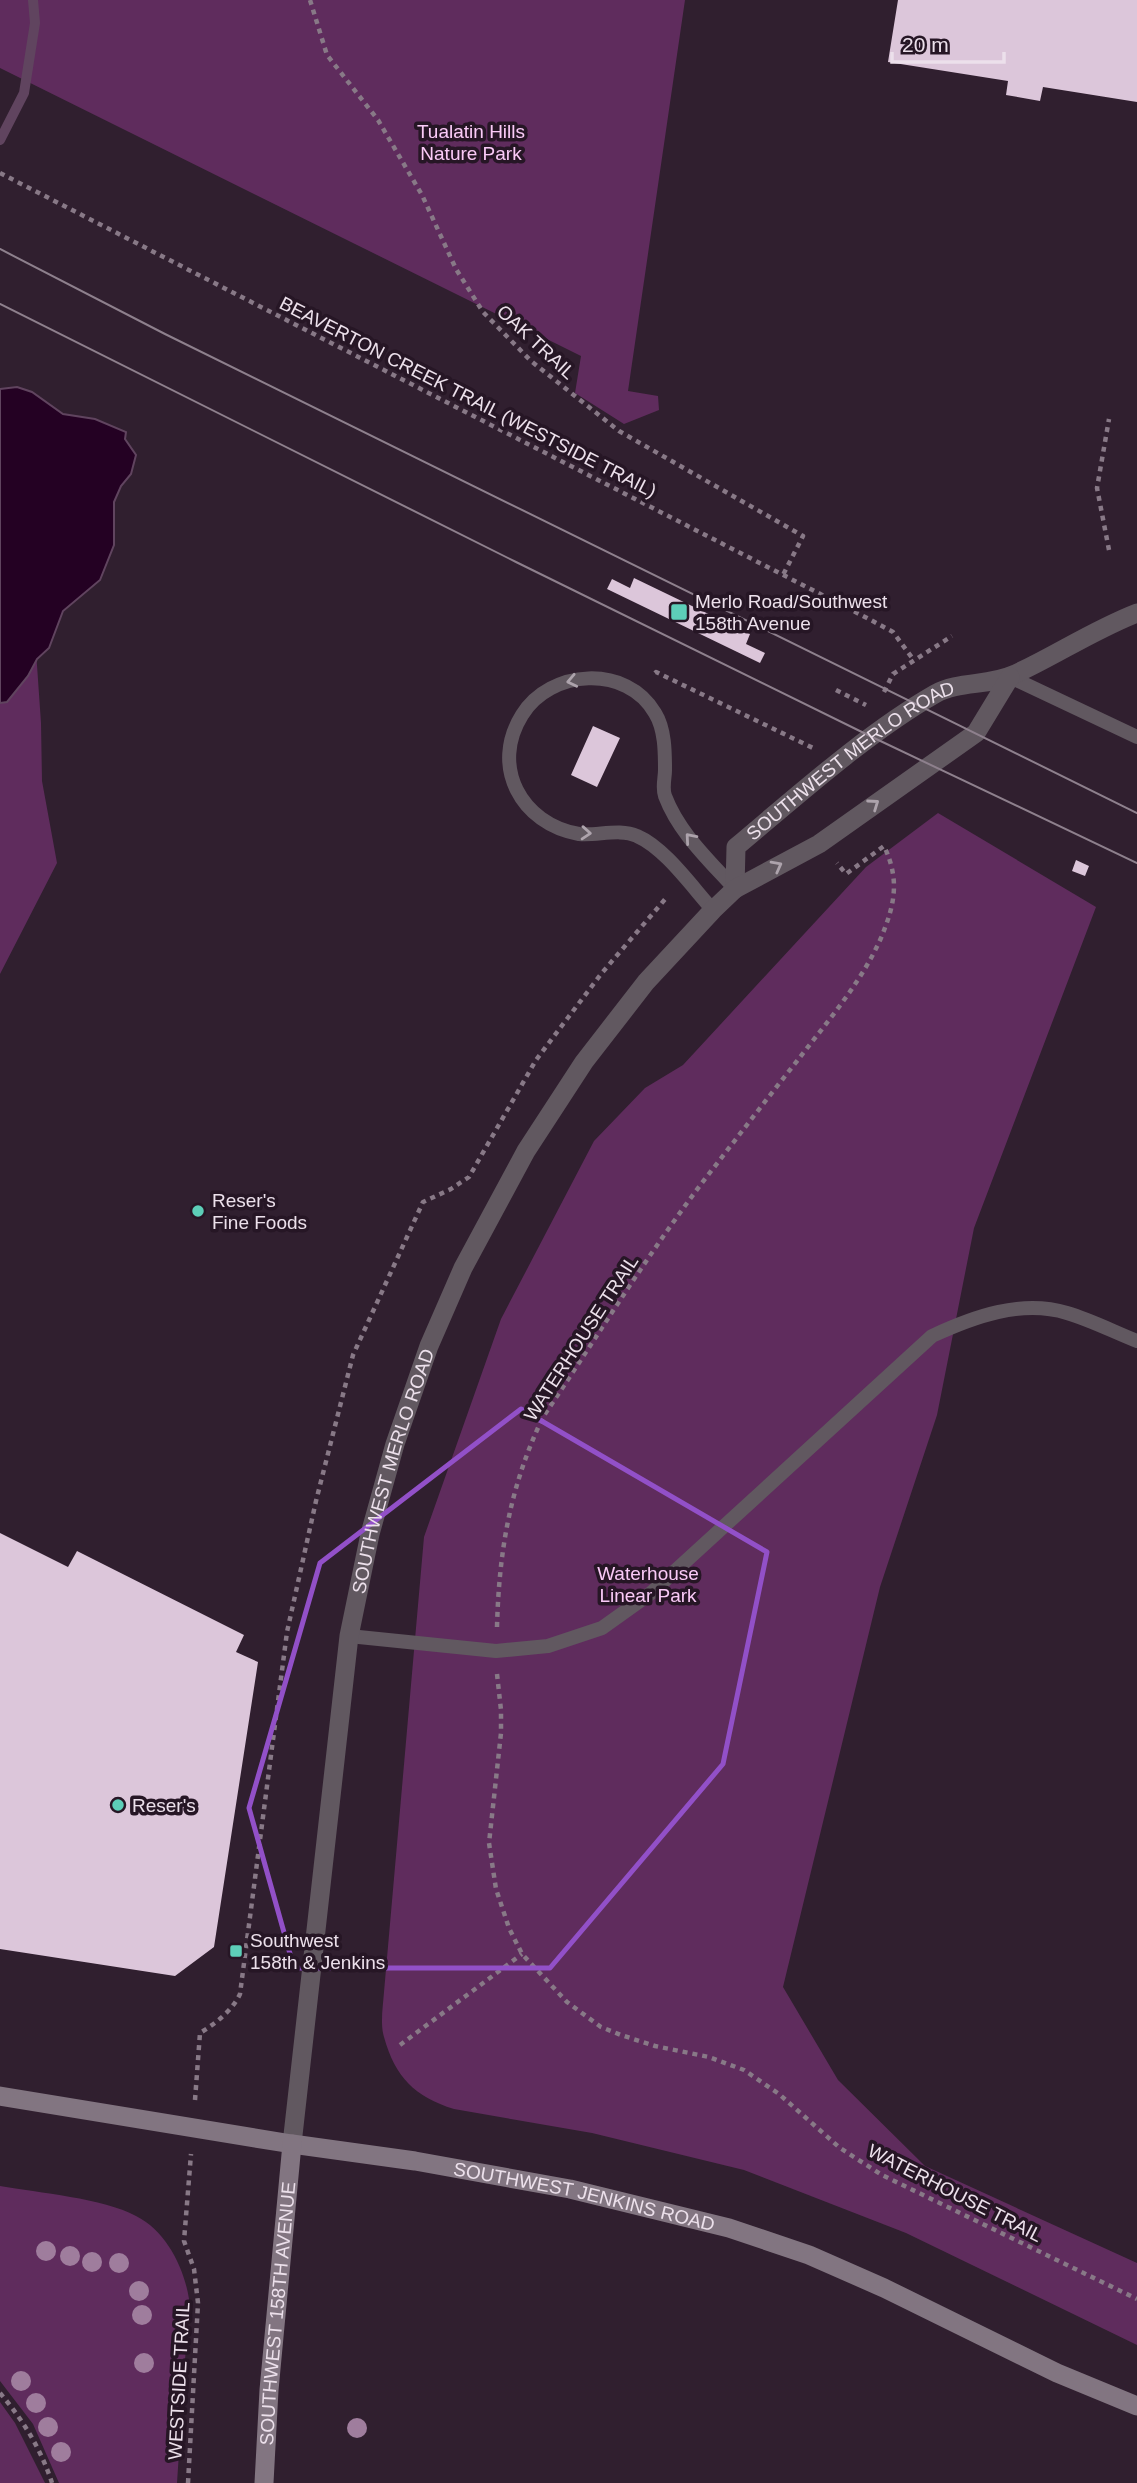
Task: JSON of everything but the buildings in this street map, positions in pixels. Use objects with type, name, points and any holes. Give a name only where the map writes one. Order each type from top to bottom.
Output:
[{"type":"main road","name":"SOUTHWEST JENKINS ROAD","points":[[0,2096],[292,2144],[415,2161],[570,2189],[729,2228],[809,2255],[884,2288],[1058,2373],[1137,2406]]},
{"type":"main road","name":"SOUTHWEST 158TH AVENUE","points":[[264,2483],[270,2377],[292,2144]]},
{"type":"street","name":"SOUTHWEST MERLO ROAD","points":[[735,889],[736,847],[872,737],[938,692],[1010,677],[1067,645],[1137,613]]},
{"type":"street","name":"SOUTHWEST MERLO ROAD","points":[[292,2144],[349,1636],[370,1534],[395,1444],[429,1346],[463,1268],[526,1151],[584,1062],[646,982],[713,909],[735,889],[819,844],[976,733],[1010,677]]},
{"type":"lane","points":[[1010,677],[1137,737]]},
{"type":"lane","points":[[713,909],[660,852],[636,835],[580,834],[549,824],[529,809],[514,786],[508,763],[510,738],[522,714],[539,694],[561,683],[587,678],[614,680],[637,691],[656,713],[663,735],[664,794],[682,830],[735,889]]},
{"type":"lane","points":[[349,1636],[496,1651],[548,1646],[602,1628],[651,1594],[932,1336],[994,1311],[1032,1309],[1065,1312],[1137,1341]]},
{"type":"path","name":"OAK TRAIL","points":[[310,0],[327,55],[384,130],[422,195],[456,269],[483,312],[531,361],[619,431],[803,536],[783,575]]},
{"type":"path","name":"BEAVERTON CREEK TRAIL (WESTSIDE TRAIL)","points":[[0,173],[893,632],[913,659],[951,636]]},
{"type":"path","points":[[1108,550],[1097,488],[1109,419]]},
{"type":"path","points":[[637,691],[656,672],[816,749]]},
{"type":"path","points":[[836,690],[870,707]]},
{"type":"path","name":"WATERHOUSE TRAIL","points":[[884,846],[895,876],[894,893],[889,915],[872,956],[827,1023],[680,1212],[544,1417],[533,1438],[511,1500],[502,1547],[496,1651],[500,1732],[489,1843],[496,1889],[509,1928],[522,1954],[568,2002],[601,2027],[637,2041],[709,2057],[744,2070],[779,2094],[840,2148],[882,2175],[1137,2299]]},
{"type":"path","points":[[400,2045],[522,1954]]},
{"type":"path","name":"WESTSIDE TRAIL","points":[[184,2241],[194,2269],[198,2303],[188,2483]]},
{"type":"path","points":[[0,2393],[23,2421],[47,2467],[52,2483]]},
{"type":"highlighted area","points":[[521,1409],[767,1552],[723,1764],[550,1968],[294,1968],[249,1808],[320,1563]]},
{"type":"green space","name":"Tualatin Hills Nature Park","points":[[0,0],[685,0],[628,391],[658,396],[659,410],[624,424],[575,393],[581,356],[0,68]]},
{"type":"green space","points":[[0,459],[34,622],[42,781],[57,863],[0,974]]},
{"type":"green space","name":"Waterhouse Linear Park","points":[[938,813],[1096,907],[974,1228],[937,1415],[880,1587],[783,1987],[838,2080],[925,2166],[1137,2263],[1137,2345],[906,2233],[744,2170],[592,2133],[454,2109],[440,2104],[408,2084],[394,2063],[383,2032],[424,1537],[501,1319],[594,1141],[645,1088],[683,1065],[866,867]]},
{"type":"green space","points":[[0,2186],[89,2200],[122,2210],[147,2223],[165,2240],[172,2251],[183,2275],[189,2299],[177,2483],[59,2483],[33,2424],[0,2381]]},
{"type":"green space","points":[[0,2402],[15,2423],[45,2483],[0,2483]]},
{"type":"shaded area","points":[[17,387],[32,392],[63,414],[95,419],[126,432],[125,439],[136,455],[131,474],[121,486],[114,502],[114,545],[100,580],[63,611],[49,648],[37,659],[28,676],[7,702],[0,703],[0,389]]},
{"type":"waterway","points":[[0,140],[24,93],[35,23],[33,0]]},
{"type":"tram line","points":[[0,249],[165,334],[1137,813]]},
{"type":"tram line","points":[[0,304],[516,562],[872,737],[1137,863]]},
{"type":"place","name":"Merlo Road/Southwest 158th Avenue","points":[[679,612]]},
{"type":"place","name":"Reser's Fine Foods","points":[[198,1211]]},
{"type":"place","name":"Reser's","points":[[118,1805]]},
{"type":"place","name":"Southwest 158th & Jenkins","points":[[236,1951]]}]
